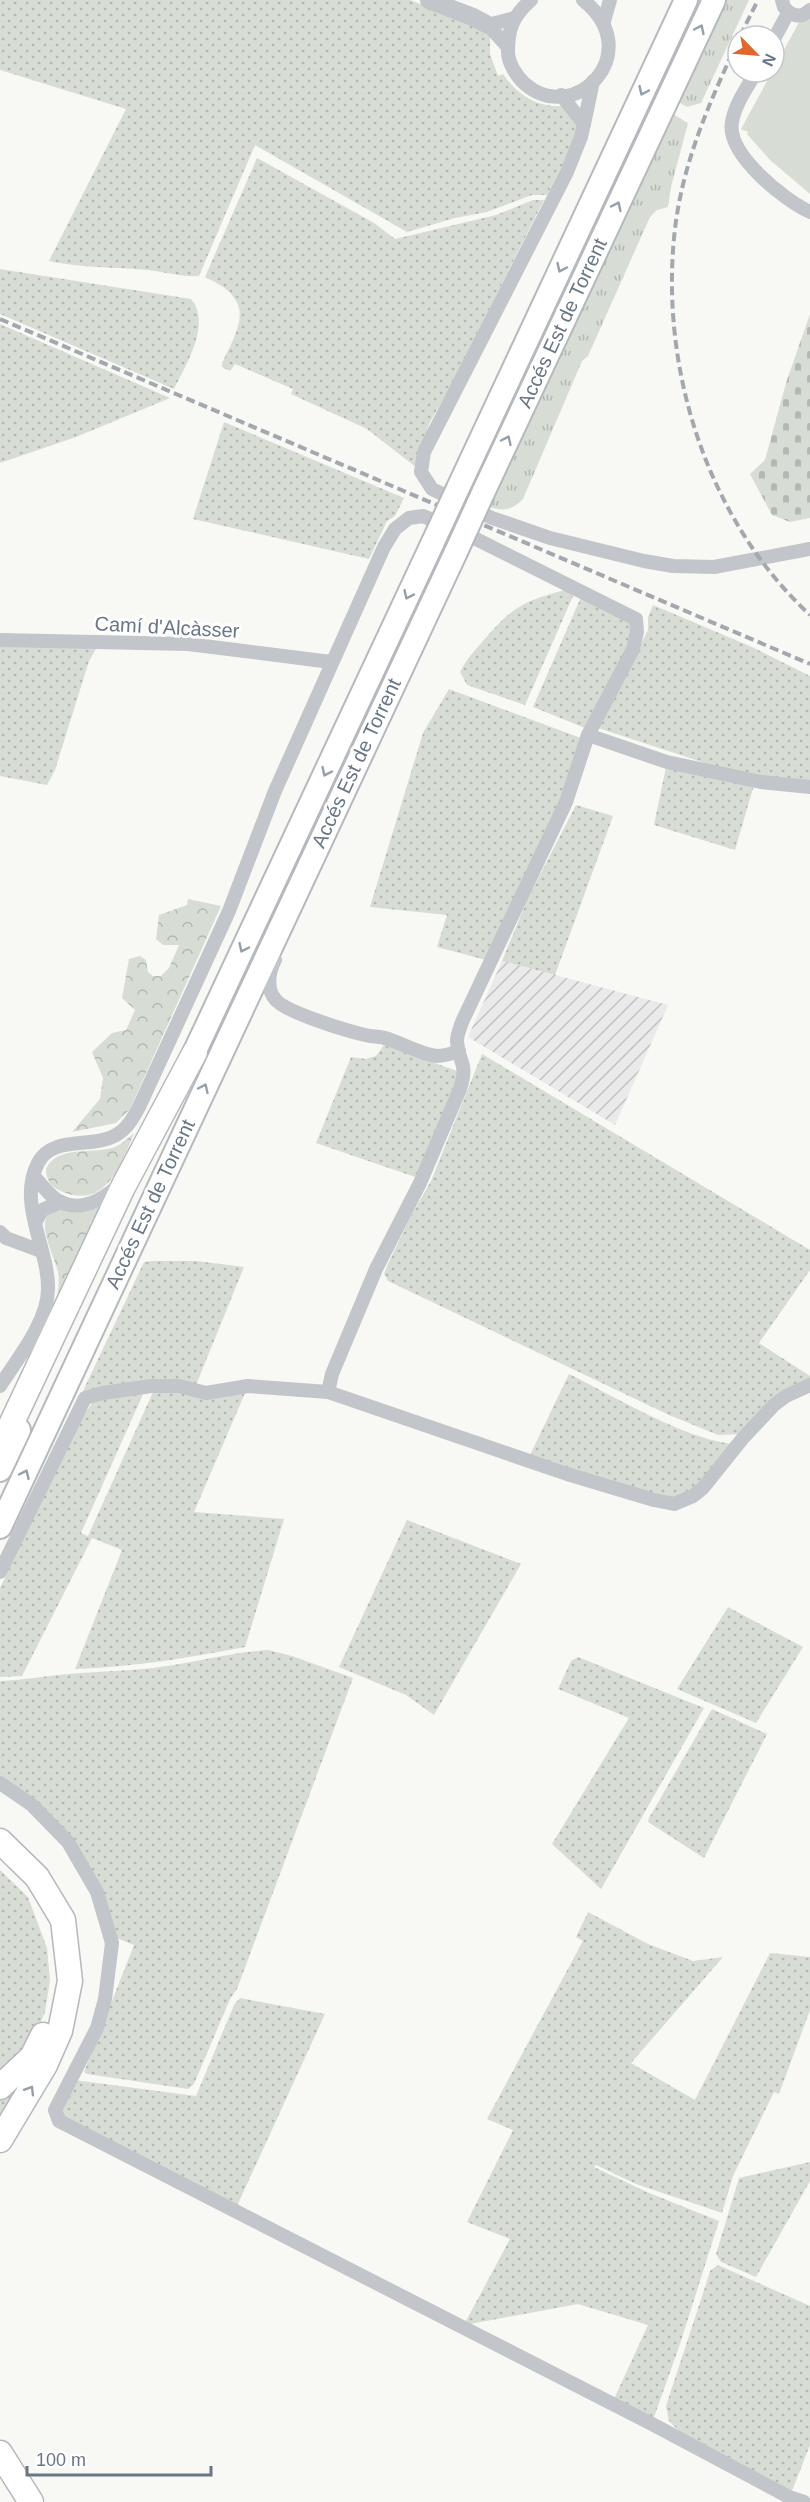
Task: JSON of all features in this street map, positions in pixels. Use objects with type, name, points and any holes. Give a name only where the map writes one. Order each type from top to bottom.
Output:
[{"type":"highway","points":[[0,1448],[128,1177],[195,1052]]},
{"type":"highway","points":[[0,1841],[38,1877],[63,1920],[70,1981],[60,2031],[45,2065],[0,2140]]},
{"type":"highway","points":[[0,1858],[29,1885],[49,1921],[59,1982],[48,2025],[32,2057],[0,2087]]},
{"type":"highway","points":[[0,2453],[31,2502]]},
{"type":"main road","name":"Accés Est de Torrent","points":[[0,1470],[686,0]]},
{"type":"main road","name":"Accés Est de Torrent","points":[[0,1527],[714,0]]},
{"type":"main road","points":[[0,2474],[19,2502]]},
{"type":"street","points":[[429,0],[473,16],[488,25],[508,47]]},
{"type":"street","points":[[531,0],[515,18],[508,34],[508,58],[519,79],[531,89],[548,96],[572,95],[589,86],[604,68],[608,55],[609,36],[604,21],[597,11],[583,0]]},
{"type":"street","points":[[604,21],[610,0]]},
{"type":"street","points":[[779,24],[785,6],[802,16],[810,10]]},
{"type":"street","points":[[488,25],[515,18]]},
{"type":"street","points":[[593,81],[581,137],[567,172],[424,452],[421,472],[432,489],[492,518],[550,538],[644,561],[674,566],[714,567],[810,549]]},
{"type":"street","points":[[749,84],[737,106],[731,124],[733,139],[741,153],[765,179],[786,197],[810,212]]},
{"type":"street","points":[[561,95],[584,124]]},
{"type":"street","points":[[0,1386],[44,1315],[48,1289],[34,1223],[31,1183],[38,1162],[50,1149],[102,1141],[117,1135],[129,1125],[229,911],[275,791],[384,547],[395,529],[409,518],[423,516],[476,539],[636,619],[637,632],[633,649],[588,735],[566,802],[462,1022],[457,1040],[465,1075],[458,1095],[420,1183],[376,1269],[332,1374],[328,1392]]},
{"type":"street","name":"Camí d'Alcàsser","points":[[0,640],[189,644],[331,662]]},
{"type":"street","points":[[588,735],[667,762],[761,782],[810,787]]},
{"type":"street","points":[[318,844],[303,895],[273,964],[270,989],[274,998],[280,1005],[333,1025],[365,1035],[384,1037],[434,1056],[447,1056],[459,1051]]},
{"type":"street","points":[[34,1176],[61,1202],[79,1206],[105,1196],[128,1177]]},
{"type":"street","points":[[34,1223],[42,1210],[61,1202]]},
{"type":"street","points":[[0,1232],[6,1238],[41,1251]]},
{"type":"street","points":[[0,1572],[85,1398],[103,1393],[151,1386],[179,1386],[206,1393],[248,1386],[328,1392],[567,1474],[674,1504],[693,1496],[703,1488],[743,1438],[774,1405],[786,1396],[810,1385]]},
{"type":"street","points":[[0,1783],[32,1805],[69,1842],[97,1892],[112,1943],[105,1999],[97,2028],[55,2110],[59,2121],[641,2418],[789,2497],[804,2502]]},
{"type":"shaded area","points":[[502,961],[668,1005],[615,1125],[468,1037]]},
{"type":"green space","points":[[0,0],[410,0],[490,30],[490,54],[498,76],[503,74],[523,95],[539,103],[567,106],[578,122],[576,139],[547,195],[532,195],[487,212],[455,218],[407,232],[255,145],[199,276],[49,261],[126,109],[0,70]]},
{"type":"green space","points":[[726,0],[749,0],[738,24],[726,24],[726,49],[701,103],[687,107],[678,102]]},
{"type":"green space","points":[[810,2],[810,194],[770,160],[747,134],[748,132],[741,129],[765,84],[786,84],[786,46]]},
{"type":"green space","points":[[673,114],[688,123],[668,207],[657,210],[650,217],[588,356],[582,361],[523,499],[507,509],[489,507]]},
{"type":"green space","points":[[257,158],[374,223],[395,239],[496,215],[533,200],[544,200],[429,424],[417,468],[367,429],[291,394],[293,389],[235,364],[230,371],[222,367],[239,324],[240,313],[232,294],[205,277]]},
{"type":"green space","points":[[0,269],[191,299],[197,309],[198,332],[190,356],[174,389],[0,314]]},
{"type":"green space","points":[[810,314],[810,518],[790,522],[772,515],[750,474],[765,460],[786,383]]},
{"type":"green space","points":[[0,324],[170,398],[76,437],[0,463]]},
{"type":"green space","points":[[224,422],[404,498],[395,516],[387,521],[369,559],[193,519]]},
{"type":"green space","points":[[565,590],[574,594],[525,705],[467,685],[460,672],[462,668],[473,652],[510,613],[528,602]]},
{"type":"green space","points":[[581,597],[630,623],[632,628],[619,671],[585,728],[533,707]]},
{"type":"green space","points":[[653,605],[752,647],[810,676],[810,783],[769,780],[711,765],[598,728],[648,630],[648,617]]},
{"type":"green space","points":[[0,647],[97,647],[89,661],[55,770],[47,785],[0,776]]},
{"type":"green space","points":[[449,689],[581,738],[573,775],[486,960],[437,947],[447,915],[370,907],[423,733]]},
{"type":"green space","points":[[666,767],[754,785],[735,850],[654,825]]},
{"type":"green space","points":[[576,805],[613,816],[555,975],[502,961],[528,898]]},
{"type":"green space","points":[[188,899],[221,906],[130,1109],[116,1123],[72,1132],[100,1099],[103,1078],[92,1052],[112,1033],[126,1030],[135,1010],[122,998],[129,959],[140,956],[146,960],[148,972],[153,976],[161,976],[169,968],[179,945],[163,945],[156,939],[159,915],[187,905]]},
{"type":"green space","points":[[384,1045],[460,1072],[418,1178],[316,1143],[351,1057],[366,1059],[376,1056]]},
{"type":"green space","points":[[482,1054],[810,1250],[810,1270],[759,1343],[810,1376],[810,1381],[744,1434],[718,1435],[669,1415],[388,1281],[384,1274],[387,1266],[431,1181]]},
{"type":"green space","points":[[134,1133],[117,1171],[100,1190],[89,1195],[76,1196],[57,1189],[48,1180],[46,1169],[58,1156],[115,1147]]},
{"type":"green space","points":[[105,1204],[50,1323],[57,1298],[59,1278],[45,1231],[47,1216],[51,1211],[59,1208],[88,1210]]},
{"type":"green space","points":[[197,1261],[244,1267],[196,1385],[134,1385],[83,1391],[144,1262]]},
{"type":"green space","points":[[569,1374],[675,1427],[718,1442],[737,1444],[705,1480],[678,1498],[650,1495],[530,1455]]},
{"type":"green space","points":[[144,1392],[81,1533],[88,1536],[153,1392],[245,1393],[194,1512],[284,1519],[245,1647],[160,1661],[75,1669],[122,1550],[92,1538],[22,1676],[0,1677],[0,1588],[75,1427],[93,1402],[113,1396]]},
{"type":"green space","points":[[407,1520],[521,1564],[434,1715],[406,1695],[339,1667]]},
{"type":"green space","points":[[728,1607],[803,1647],[756,1723],[677,1689]]},
{"type":"green space","points":[[268,1650],[292,1656],[353,1678],[237,1989],[230,1999],[194,2084],[188,2089],[87,2074],[84,2072],[134,1945],[104,1933],[87,1883],[77,1864],[59,1840],[36,1816],[12,1797],[0,1791],[0,1681],[155,1668]]},
{"type":"green space","points":[[578,1657],[704,1708],[601,1889],[552,1844],[629,1718],[558,1689],[571,1661]]},
{"type":"green space","points":[[712,1709],[767,1734],[704,1858],[648,1822]]},
{"type":"green space","points":[[0,1870],[28,1897],[47,1948],[50,1980],[45,2012],[33,2040],[0,2078]]},
{"type":"green space","points":[[588,1912],[648,1944],[693,1961],[723,1957],[631,2063],[695,2100],[770,1953],[810,1957],[810,2010],[779,2094],[774,2092],[733,2176],[722,2213],[636,2184],[596,2165],[594,2167],[647,2192],[719,2221],[653,2420],[614,2399],[648,2325],[578,2304],[470,2324],[466,2321],[510,2239],[467,2222],[513,2130],[487,2119],[583,1941],[576,1937]]},
{"type":"green space","points":[[240,1998],[325,2014],[237,2206],[57,2117],[50,2116],[74,2080],[196,2096],[234,2005]]},
{"type":"green space","points":[[28,2077],[0,2123],[0,2098]]},
{"type":"green space","points":[[810,2162],[810,2181],[756,2277],[721,2262],[716,2254],[739,2178]]},
{"type":"green space","points":[[718,2265],[810,2306],[810,2445],[792,2491],[679,2431],[669,2421],[666,2406],[710,2271]]},
{"type":"railway","points":[[746,24],[758,0]]},
{"type":"railway","points":[[726,67],[692,151],[676,221],[672,274],[674,328],[682,382],[696,434],[716,485],[742,532],[773,576],[810,615]]},
{"type":"railway","points":[[0,319],[810,664]]}]
